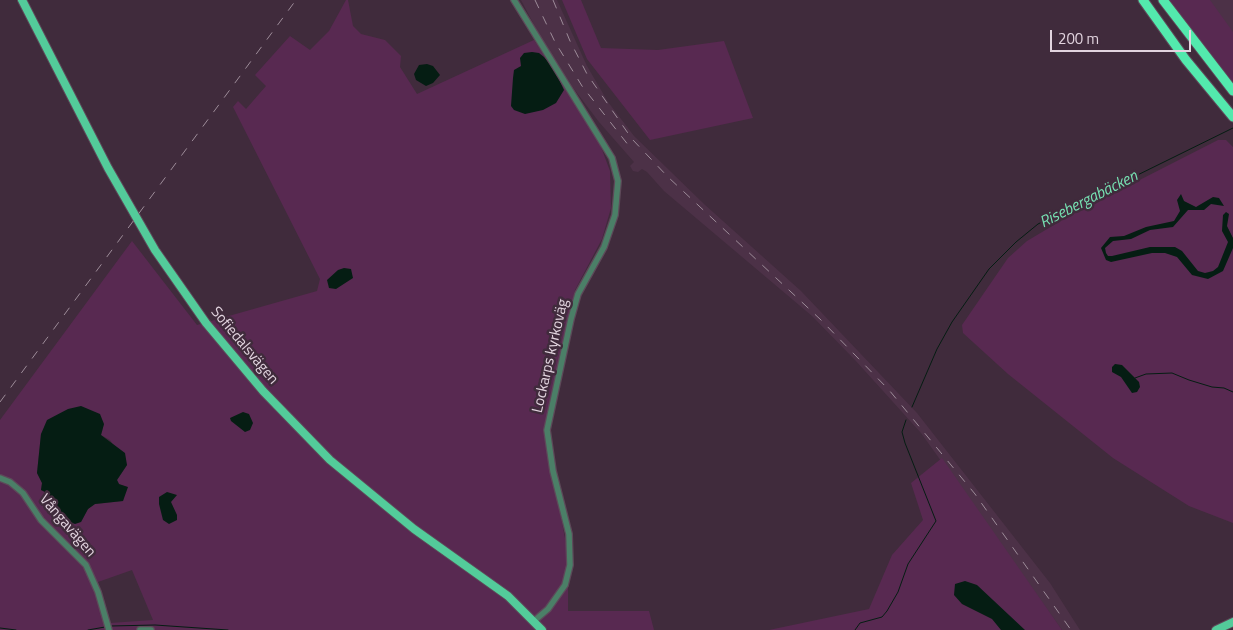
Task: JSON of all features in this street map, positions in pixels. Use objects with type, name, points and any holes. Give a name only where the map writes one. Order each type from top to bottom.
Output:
[{"type":"highway","points":[[1143,0],[1186,60],[1230,113]]},
{"type":"highway","points":[[1163,0],[1233,91]]},
{"type":"main road","name":"Sofiedalsvägen","points":[[22,0],[108,168],[154,250],[213,330],[263,391],[330,460],[414,529],[508,596],[542,630]]},
{"type":"main road","points":[[1216,630],[1231,622]]},
{"type":"street","name":"Lockarps kyrkoväg","points":[[514,0],[612,158],[618,181],[615,215],[607,239],[576,302],[547,430],[553,471],[569,534],[570,565],[565,586],[548,609],[534,621]]},
{"type":"street","name":"Vångavägen","points":[[0,478],[10,482],[23,493],[41,520],[86,565],[96,586],[110,630]]},
{"type":"street","points":[[140,630],[151,630]]},
{"type":"shaded area","points":[[346,0],[348,0],[353,26],[361,34],[385,40],[401,56],[400,67],[417,94],[534,40],[598,139],[610,171],[611,208],[602,239],[575,290],[544,428],[568,554],[568,611],[649,611],[654,630],[0,630],[0,420],[132,241],[197,325],[317,291],[320,279],[233,107],[238,101],[246,109],[266,86],[255,75],[290,36],[310,50],[329,31]],"holes":[[[104,424],[101,435],[110,440],[127,465],[117,480],[124,495],[123,501],[95,504],[88,509],[81,522],[55,511],[45,492],[41,490],[42,483],[37,473],[41,434]],[[132,570],[153,620],[110,623],[98,582]]]},
{"type":"shaded area","points":[[521,0],[557,0],[587,66],[608,102],[634,136],[704,204],[801,291],[917,413],[1050,583],[1080,630],[1062,630],[921,433],[855,360],[812,316],[664,191],[647,172],[642,169],[638,172],[633,171],[630,166],[634,162],[599,122],[574,89],[541,38]]},
{"type":"shaded area","points":[[562,0],[581,0],[601,48],[658,50],[724,41],[753,118],[650,140],[587,59]]},
{"type":"shaded area","points":[[1168,0],[1210,0],[1233,32],[1233,83]]},
{"type":"shaded area","points":[[1206,0],[1233,0],[1233,36]]},
{"type":"shaded area","points":[[524,53],[539,53],[544,57],[554,69],[564,90],[556,103],[543,110],[525,114],[514,110],[511,106],[513,78],[514,70],[521,66],[520,58]]},
{"type":"shaded area","points":[[427,64],[433,66],[440,75],[433,83],[426,86],[416,80],[414,74],[419,65]]},
{"type":"shaded area","points":[[1218,140],[1226,140],[1233,147],[1233,523],[1189,506],[1113,458],[1008,374],[963,333],[962,325],[1008,258],[1027,241],[1069,216]]},
{"type":"shaded area","points":[[1181,194],[1184,201],[1196,207],[1213,197],[1219,198],[1224,206],[1211,204],[1204,210],[1188,210],[1173,227],[1150,230],[1131,239],[1113,241],[1105,248],[1106,253],[1108,256],[1112,256],[1150,247],[1175,247],[1182,251],[1198,271],[1205,273],[1213,271],[1218,267],[1228,242],[1222,231],[1223,215],[1226,212],[1229,214],[1227,226],[1233,238],[1233,248],[1223,271],[1208,279],[1192,275],[1177,257],[1165,253],[1152,253],[1111,262],[1106,260],[1101,248],[1110,237],[1124,236],[1146,227],[1174,221],[1180,211],[1177,200]]},
{"type":"shaded area","points":[[344,268],[351,269],[353,278],[336,289],[329,288],[327,280],[338,270]]},
{"type":"shaded area","points":[[1115,364],[1122,365],[1139,382],[1140,387],[1137,392],[1132,393],[1121,377],[1112,372],[1112,367]]},
{"type":"shaded area","points":[[81,406],[100,414],[104,424],[101,435],[125,453],[127,465],[117,480],[119,484],[128,487],[123,501],[95,504],[88,509],[81,522],[75,524],[62,519],[55,511],[45,492],[41,490],[42,483],[37,473],[41,434],[47,420],[68,409]]},
{"type":"shaded area","points":[[243,412],[249,414],[253,423],[250,430],[245,432],[231,421],[230,418]]},
{"type":"shaded area","points":[[942,458],[1062,630],[769,630],[869,609],[892,555],[923,520],[911,483]]},
{"type":"shaded area","points":[[167,492],[177,495],[171,502],[177,515],[177,520],[169,524],[163,520],[159,504],[159,497]]},
{"type":"shaded area","points":[[965,581],[977,585],[1025,630],[1001,630],[992,619],[962,604],[954,595],[955,584]]},
{"type":"waterway","name":"Risebergabäcken","points":[[912,407],[937,349],[952,322],[989,269],[1016,242],[1038,224],[1233,128]]},
{"type":"waterway","points":[[1135,378],[1146,374],[1172,373],[1189,380],[1233,392]]},
{"type":"waterway","name":"Risebergabäcken","points":[[855,630],[860,623],[882,617],[887,611],[898,592],[908,564],[936,521],[905,443],[902,432],[906,420]]},
{"type":"waterway","name":"Risebergabäcken","points":[[111,626],[155,625],[228,630]]},
{"type":"waterway","name":"Risebergabäcken","points":[[88,630],[105,627]]},
{"type":"waterway","name":"Risebergabäcken","points":[[0,628],[16,630]]},
{"type":"railway","points":[[0,402],[296,0]]},
{"type":"railway","points":[[535,0],[555,42],[582,86],[629,146]]},
{"type":"railway","points":[[553,0],[570,41],[587,74],[632,139],[668,177],[821,320],[889,390],[975,494],[1071,630]]}]
